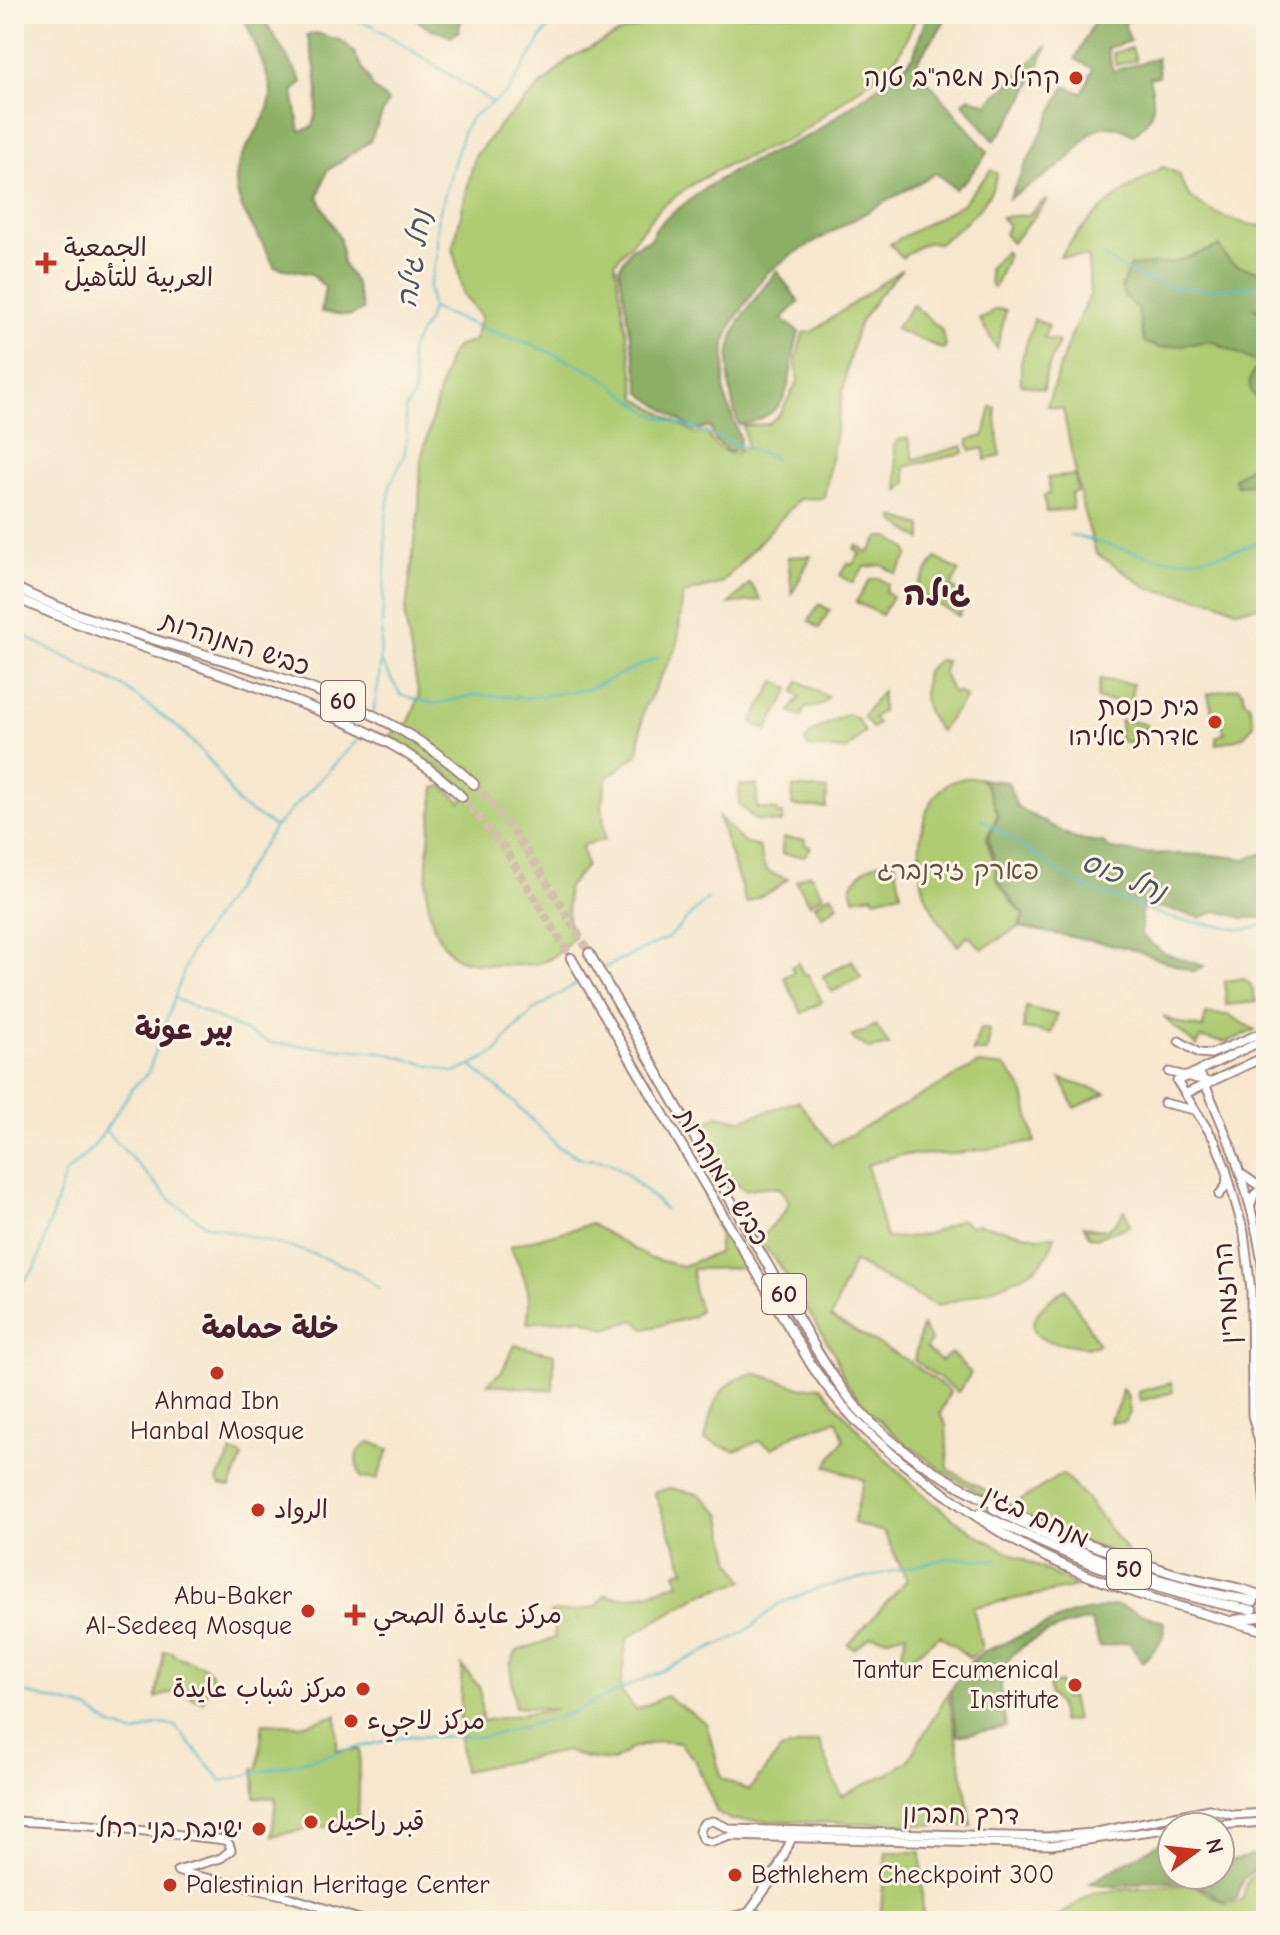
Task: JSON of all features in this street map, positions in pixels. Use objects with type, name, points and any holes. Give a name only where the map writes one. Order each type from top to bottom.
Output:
[{"type":"highway","name":"כביש המנהרות","points":[[14,587],[77,614],[327,695],[370,713],[417,739],[474,784]]},
{"type":"highway","name":"כביש המנהרות","points":[[14,597],[78,625],[214,672],[371,732],[411,754],[462,797]]},
{"type":"highway","name":"כביש המנהרות","points":[[589,953],[833,1376],[874,1425],[955,1484],[1013,1512],[1135,1560],[1254,1601],[1266,1598]]},
{"type":"highway","name":"כביש המנהרות","points":[[571,958],[818,1376],[841,1405],[888,1453],[997,1531],[1045,1557],[1123,1588],[1266,1631]]},
{"type":"highway","name":"מנחם בגין","points":[[944,1493],[1019,1533],[1088,1564],[1166,1590],[1254,1601]]},
{"type":"highway","points":[[1254,1601],[1266,1587]]},
{"type":"highway","points":[[1227,1620],[1266,1616]]},
{"type":"main road","points":[[1179,1041],[1199,1053],[1211,1054],[1266,1031]]},
{"type":"main road","points":[[1176,1082],[1266,1039]]},
{"type":"main road","points":[[1185,1094],[1266,1056]]},
{"type":"main road","name":"הרוזמרין","points":[[1199,1071],[1250,1207],[1262,1267],[1266,1362]]},
{"type":"main road","points":[[1169,1072],[1205,1085]]},
{"type":"main road","points":[[1176,1082],[1205,1085]]},
{"type":"main road","name":"הרוזמרין","points":[[1176,1082],[1212,1134],[1226,1169],[1244,1233],[1250,1273],[1252,1415],[1259,1442],[1266,1517]]},
{"type":"main road","points":[[1164,1103],[1196,1111]]},
{"type":"main road","points":[[1219,1195],[1226,1186],[1226,1169]]},
{"type":"main road","points":[[1239,1171],[1260,1185],[1250,1207]]},
{"type":"main road","points":[[1245,1407],[1252,1415]]},
{"type":"main road","points":[[1236,1815],[1266,1813]]},
{"type":"main road","name":"דרך חברון","points":[[718,1838],[1072,1836],[1156,1820]]},
{"type":"main road","points":[[14,1821],[91,1825],[226,1840],[231,1850],[224,1857],[177,1871],[286,1896],[365,1921]]},
{"type":"main road","points":[[707,1821],[718,1825],[718,1838],[706,1841],[699,1831],[701,1825],[707,1821]]},
{"type":"main road","points":[[1236,1824],[1266,1822]]},
{"type":"main road","name":"דרך חברון","points":[[718,1825],[791,1836],[1052,1845],[1156,1830]]},
{"type":"main road","points":[[747,1915],[762,1897],[780,1865],[791,1836]]},
{"type":"main road","points":[[756,1904],[765,1882],[780,1865]]},
{"type":"main road","points":[[711,1921],[747,1915],[759,1918],[762,1897]]},
{"type":"green space","points":[[238,14],[262,14],[302,82],[293,92],[300,131],[313,127],[318,103],[307,35],[316,33],[342,41],[353,51],[374,89],[388,101],[370,141],[327,171],[318,197],[340,239],[343,264],[355,282],[363,310],[350,316],[321,312],[325,287],[311,274],[274,267],[241,205],[237,171],[246,148],[265,117],[271,93],[246,22]]},
{"type":"green space","points":[[409,14],[462,14],[459,31],[451,36],[428,28]]},
{"type":"green space","points":[[679,14],[918,14],[899,54],[884,70],[796,136],[694,183],[660,208],[615,262],[637,398],[696,434],[707,432],[717,448],[735,454],[747,446],[743,426],[768,424],[780,414],[798,381],[796,361],[803,333],[812,332],[902,269],[878,296],[858,326],[848,363],[824,498],[799,499],[722,583],[683,594],[677,646],[643,711],[638,754],[607,778],[602,801],[605,840],[582,845],[586,866],[567,888],[568,922],[574,936],[552,958],[537,964],[468,962],[451,954],[435,929],[429,910],[427,869],[435,788],[443,786],[461,802],[469,793],[444,771],[386,738],[409,722],[419,697],[405,618],[419,509],[421,460],[448,359],[456,347],[474,341],[481,317],[463,294],[453,248],[475,156],[500,125],[570,58],[622,32]]},
{"type":"green space","points":[[927,14],[948,14],[917,62],[921,73],[988,152],[955,189],[936,173],[790,256],[767,273],[732,324],[725,343],[724,393],[740,438],[739,449],[728,452],[715,441],[710,427],[694,430],[641,393],[619,268],[631,248],[651,239],[655,229],[666,218],[708,186],[740,167],[812,134],[898,72],[913,57]]},
{"type":"green space","points":[[1098,14],[1131,14],[1132,20],[1124,22],[1130,41],[1107,48],[1113,71],[1157,58],[1159,76],[1149,78],[1153,95],[1150,117],[1133,135],[1119,128],[1099,128],[1062,164],[1009,198],[1065,86],[1082,93],[1093,69],[1075,59]]},
{"type":"green space","points":[[1047,46],[1019,108],[994,141],[963,103],[969,97],[987,104]]},
{"type":"green space","points":[[1132,48],[1136,60],[1116,65],[1113,53]]},
{"type":"green space","points":[[1163,167],[1179,174],[1193,199],[1212,211],[1235,220],[1266,226],[1266,605],[1263,606],[1236,610],[1216,601],[1150,589],[1096,553],[1083,509],[1063,409],[1047,406],[1067,345],[1090,295],[1088,257],[1060,256],[1106,205]]},
{"type":"green space","points":[[991,170],[997,174],[989,194],[966,222],[948,237],[939,243],[919,246],[902,258],[890,244],[962,204]]},
{"type":"green space","points":[[1045,200],[1012,243],[1004,234],[1008,225],[1001,217],[1028,215]]},
{"type":"green space","points":[[1219,246],[1230,261],[1259,271],[1266,280],[1266,309],[1254,308],[1266,318],[1266,407],[1255,398],[1250,388],[1251,377],[1259,366],[1254,361],[1212,341],[1160,348],[1144,342],[1138,310],[1125,297],[1121,287],[1130,266],[1173,263]]},
{"type":"green space","points":[[1005,251],[1008,255],[994,288],[989,269]]},
{"type":"green space","points":[[777,271],[799,302],[782,319],[799,332],[790,379],[781,403],[772,412],[739,425],[732,402],[730,351],[745,312]]},
{"type":"green space","points":[[913,305],[941,329],[946,347],[943,349],[895,329]]},
{"type":"green space","points":[[995,309],[1006,310],[997,349],[979,318],[986,317]]},
{"type":"green space","points":[[1034,319],[1048,325],[1044,338],[1059,342],[1046,373],[1044,389],[1021,384],[1021,362]]},
{"type":"green space","points":[[991,407],[995,407],[1000,456],[986,460],[983,448],[971,451],[968,440],[984,436]]},
{"type":"green space","points":[[908,438],[914,459],[963,446],[964,453],[904,467],[907,483],[899,491],[894,446],[898,440]]},
{"type":"green space","points":[[1266,440],[1266,483],[1237,485],[1234,478],[1253,464]]},
{"type":"green space","points":[[1075,475],[1077,492],[1071,494],[1073,509],[1046,512],[1044,495],[1050,494],[1048,478]]},
{"type":"green space","points":[[894,517],[922,526],[922,540],[894,521]]},
{"type":"green space","points":[[880,537],[889,537],[907,549],[908,556],[896,574],[882,565],[864,567],[853,583],[840,575],[848,563],[852,565],[860,554],[854,548],[857,545],[868,553]]},
{"type":"green space","points":[[811,556],[792,594],[788,557]]},
{"type":"green space","points":[[936,558],[959,571],[951,587],[958,591],[965,603],[959,616],[914,591]]},
{"type":"green space","points":[[879,578],[888,584],[885,591],[892,597],[882,615],[856,602],[870,580]]},
{"type":"green space","points":[[750,583],[761,600],[729,604]]},
{"type":"green space","points":[[819,604],[830,610],[819,628],[809,621]]},
{"type":"green space","points":[[938,660],[946,661],[943,672],[953,693],[959,692],[966,697],[940,731],[930,717],[924,696],[926,671]]},
{"type":"green space","points":[[1100,679],[1133,684],[1130,704],[1097,699]]},
{"type":"green space","points":[[775,681],[790,689],[767,730],[752,722]]},
{"type":"green space","points":[[799,681],[828,697],[819,706],[806,707],[801,717],[790,712],[800,697],[794,693]]},
{"type":"green space","points":[[1238,687],[1249,703],[1254,724],[1243,737],[1217,744],[1216,737],[1225,733],[1215,711],[1212,711],[1208,694]]},
{"type":"green space","points":[[882,691],[882,711],[873,718],[878,724],[872,728],[863,716]]},
{"type":"green space","points":[[847,714],[858,719],[865,732],[846,750],[808,747],[805,742],[813,731]]},
{"type":"green space","points":[[1121,720],[1146,724],[1144,737],[1135,743],[1119,741]]},
{"type":"green space","name":"פארק זידנברג","points":[[980,778],[986,784],[998,814],[986,839],[996,878],[1011,902],[1024,915],[1019,927],[982,949],[968,935],[958,946],[944,927],[925,893],[920,862],[922,827],[935,796],[946,785],[961,779]]},
{"type":"green space","points":[[980,779],[1008,782],[1017,807],[1076,839],[1103,842],[1108,848],[1136,853],[1247,859],[1266,852],[1266,918],[1244,918],[1217,911],[1201,918],[1165,908],[1142,907],[1141,935],[1165,954],[1204,966],[1194,972],[1128,948],[1019,927],[1025,915],[996,878],[996,864],[988,839],[998,814],[986,785]]},
{"type":"green space","points":[[740,785],[757,785],[757,808],[777,810],[778,814],[783,814],[782,823],[755,820],[739,804]]},
{"type":"green space","points":[[793,787],[827,790],[826,808],[792,806]]},
{"type":"green space","points":[[718,816],[743,842],[759,847],[767,870],[788,879],[774,890],[746,903]]},
{"type":"green space","points":[[783,838],[805,840],[805,845],[811,847],[804,856],[782,854]]},
{"type":"green space","points":[[895,862],[901,893],[874,899],[874,895],[854,898],[851,886],[858,876],[871,866]]},
{"type":"green space","points":[[810,873],[823,895],[810,904],[796,881]]},
{"type":"green space","points":[[831,894],[838,905],[822,916],[815,905]]},
{"type":"green space","points":[[852,960],[861,977],[832,992],[823,976]]},
{"type":"green space","points":[[798,963],[804,975],[808,974],[822,1002],[802,1013],[784,977],[794,972],[791,967]]},
{"type":"green space","points":[[1243,978],[1251,985],[1256,1002],[1226,1005],[1225,981]]},
{"type":"green space","points":[[1026,1007],[1057,1015],[1051,1033],[1023,1029]]},
{"type":"green space","points":[[1206,1014],[1229,1015],[1255,1030],[1227,1042],[1200,1038],[1197,1046],[1163,1017],[1203,1028]]},
{"type":"green space","points":[[876,1025],[889,1045],[870,1049],[852,1037]]},
{"type":"green space","points":[[980,1028],[990,1030],[987,1052],[973,1052]]},
{"type":"green space","points":[[978,1064],[1006,1067],[1023,1090],[1035,1142],[953,1154],[900,1155],[867,1165],[886,1238],[925,1234],[961,1219],[970,1226],[978,1224],[1038,1237],[1055,1236],[1049,1251],[1039,1264],[1022,1276],[936,1306],[853,1262],[831,1318],[907,1360],[950,1391],[940,1414],[946,1425],[948,1469],[1012,1506],[1062,1474],[1085,1497],[1133,1559],[1032,1525],[946,1473],[903,1442],[869,1411],[845,1381],[834,1353],[779,1264],[759,1240],[786,1210],[789,1201],[780,1188],[745,1190],[737,1185],[720,1165],[704,1133],[709,1121],[718,1115],[740,1120],[798,1101],[832,1145]]},
{"type":"green space","points":[[1061,1079],[1106,1093],[1075,1108]]},
{"type":"green space","points":[[704,1194],[746,1268],[692,1269],[694,1292],[700,1310],[692,1317],[646,1329],[635,1320],[606,1329],[580,1318],[527,1323],[528,1292],[510,1246],[591,1224],[649,1258],[682,1266],[718,1253],[720,1237]]},
{"type":"green space","points":[[1125,1210],[1130,1226],[1096,1238],[1089,1236],[1084,1226],[1098,1230],[1108,1228]]},
{"type":"green space","points":[[1066,1289],[1099,1345],[1050,1342],[1035,1332],[1033,1325],[1040,1310]]},
{"type":"green space","points":[[922,1326],[931,1341],[926,1348],[941,1361],[951,1353],[971,1373],[958,1392],[914,1360]]},
{"type":"green space","points":[[515,1345],[554,1354],[553,1390],[487,1384],[502,1371]]},
{"type":"green space","points":[[754,1373],[804,1388],[821,1386],[855,1427],[911,1484],[953,1518],[987,1541],[1077,1587],[973,1607],[982,1649],[970,1658],[940,1635],[905,1662],[900,1659],[907,1633],[888,1638],[871,1636],[854,1649],[848,1645],[907,1580],[884,1532],[853,1523],[864,1480],[826,1466],[844,1439],[837,1420],[797,1433],[773,1448],[759,1441],[735,1451],[705,1440],[714,1406],[723,1390]]},
{"type":"green space","points":[[1171,1383],[1173,1392],[1140,1401],[1138,1392]]},
{"type":"green space","points":[[1122,1389],[1127,1394],[1130,1413],[1124,1422],[1109,1422],[1119,1404]]},
{"type":"green space","points":[[370,1442],[389,1449],[377,1479],[361,1478],[356,1461],[357,1453]]},
{"type":"green space","points":[[232,1452],[243,1456],[230,1487],[220,1485],[217,1480]]},
{"type":"green space","points":[[669,1488],[699,1494],[721,1513],[732,1562],[744,1581],[702,1594],[627,1638],[620,1689],[636,1710],[666,1696],[706,1723],[722,1779],[749,1790],[781,1750],[819,1741],[841,1796],[908,1761],[948,1693],[972,1826],[731,1820],[717,1812],[695,1760],[680,1743],[659,1741],[631,1749],[613,1761],[586,1758],[566,1751],[463,1771],[459,1736],[462,1666],[480,1688],[482,1721],[555,1709],[515,1707],[510,1665],[517,1651],[555,1638],[551,1612],[578,1611],[597,1606],[605,1595],[632,1597],[679,1583],[676,1572],[685,1570],[654,1492]]},
{"type":"green space","points":[[1117,1605],[1164,1622],[1162,1640],[1142,1662],[1129,1642],[1100,1647],[1091,1621],[1055,1630],[1027,1644],[1007,1661],[1001,1682],[1006,1727],[958,1736],[950,1691],[968,1664],[985,1651],[1072,1614]]},
{"type":"green space","points":[[164,1651],[203,1666],[213,1675],[203,1702],[176,1691],[156,1698]]},
{"type":"green space","points":[[1060,1683],[1063,1699],[1071,1697],[1076,1720],[1061,1722],[1058,1704],[1050,1695],[1049,1685]]},
{"type":"green space","points":[[337,1715],[337,1750],[360,1750],[358,1824],[315,1828],[313,1816],[307,1816],[308,1829],[272,1836],[276,1798],[255,1797],[254,1768],[258,1768],[263,1723],[301,1725]]},
{"type":"green space","points":[[1156,1845],[1156,1882],[1117,1887],[1090,1883]]},
{"type":"green space","points":[[886,1852],[921,1852],[923,1921],[880,1921]]},
{"type":"green space","points":[[1256,1855],[1266,1857],[1244,1878],[1237,1898],[1223,1902],[1209,1891],[1236,1891],[1236,1859]]},
{"type":"green space","points":[[1266,1863],[1266,1921],[1050,1921],[1094,1893],[1144,1887],[1156,1886],[1156,1891],[1204,1891],[1226,1904],[1242,1900],[1248,1880]]},
{"type":"waterway","points":[[342,14],[372,25],[492,102]]},
{"type":"waterway","name":"נחל גילה","points":[[373,713],[379,681],[385,530],[390,485],[404,456],[407,438],[405,410],[413,397],[415,383],[411,348],[431,308],[429,287],[437,256],[437,221],[464,129],[472,117],[507,93],[552,21],[565,15],[606,14]]},
{"type":"waterway","points":[[1102,255],[1140,277],[1176,287],[1266,288]]},
{"type":"waterway","points":[[431,308],[526,342],[595,372],[652,414],[775,458]]},
{"type":"waterway","points":[[1070,535],[1149,556],[1179,559],[1223,553],[1266,539]]},
{"type":"waterway","points":[[14,631],[121,685],[181,730],[213,764],[238,804],[273,826]]},
{"type":"waterway","points":[[381,662],[401,695],[435,704],[477,695],[528,698],[588,689],[659,657]]},
{"type":"waterway","points":[[14,1292],[36,1267],[65,1174],[94,1146],[135,1085],[148,1073],[190,953],[275,827],[364,733]]},
{"type":"waterway","name":"נחל כוס","points":[[981,819],[1083,887],[1174,919],[1247,930],[1266,924]]},
{"type":"waterway","points":[[601,969],[668,938],[708,898]]},
{"type":"waterway","points":[[174,998],[270,1043],[382,1052],[456,1073],[497,1052],[505,1039],[533,1011],[582,980]]},
{"type":"waterway","points":[[471,1066],[512,1100],[559,1147],[581,1158],[609,1162],[626,1173],[665,1209]]},
{"type":"waterway","points":[[107,1132],[173,1202],[206,1225],[314,1254],[354,1270],[380,1289]]},
{"type":"waterway","points":[[14,1690],[88,1709],[110,1725],[135,1734],[159,1724],[175,1726],[222,1781],[405,1736],[485,1737],[563,1716],[734,1638],[778,1604],[820,1588],[950,1558],[998,1560]]},
{"type":"waterway","points":[[1213,1921],[1217,1915]]},
{"type":"tunnel","points":[[474,784],[522,844],[589,953]]},
{"type":"tunnel","points":[[462,797],[505,849],[571,958]]},
{"type":"tunnel","points":[[1254,1601],[1266,1602]]},
{"type":"tunnel","points":[[1252,1610],[1266,1611]]},
{"type":"place","name":"קהילת משה\"ב טנה","points":[[1076,78]]},
{"type":"place","name":"الجمعية العربية للتأهيل","points":[[46,263]]},
{"type":"place","name":"בית כנסת אדרת אליהו","points":[[1215,722]]},
{"type":"place","name":"Ahmad Ibn Hanbal Mosque","points":[[217,1373]]},
{"type":"place","name":"الرواد","points":[[258,1510]]},
{"type":"place","name":"Abu-Baker Al-Sedeeq Mosque","points":[[308,1611]]},
{"type":"place","name":"مركز عايدة الصحي","points":[[355,1615]]},
{"type":"place","name":"Tantur Ecumenical Institute","points":[[1075,1685]]},
{"type":"place","name":"مركز شباب عايدة","points":[[363,1689]]},
{"type":"place","name":"مركز لاجيء","points":[[351,1721]]},
{"type":"place","name":"قبر راحيل","points":[[311,1822]]},
{"type":"place","name":"ישיבת בני רחל","points":[[259,1829]]},
{"type":"place","name":"Bethlehem Checkpoint 300","points":[[735,1875]]},
{"type":"place","name":"Palestinian Heritage Center","points":[[170,1885]]},
{"type":"district","name":"גילה","points":[[937,594]]},
{"type":"district","name":"بير عونة","points":[[184,1029]]},
{"type":"district","name":"خلة حمامة","points":[[270,1328]]}]
